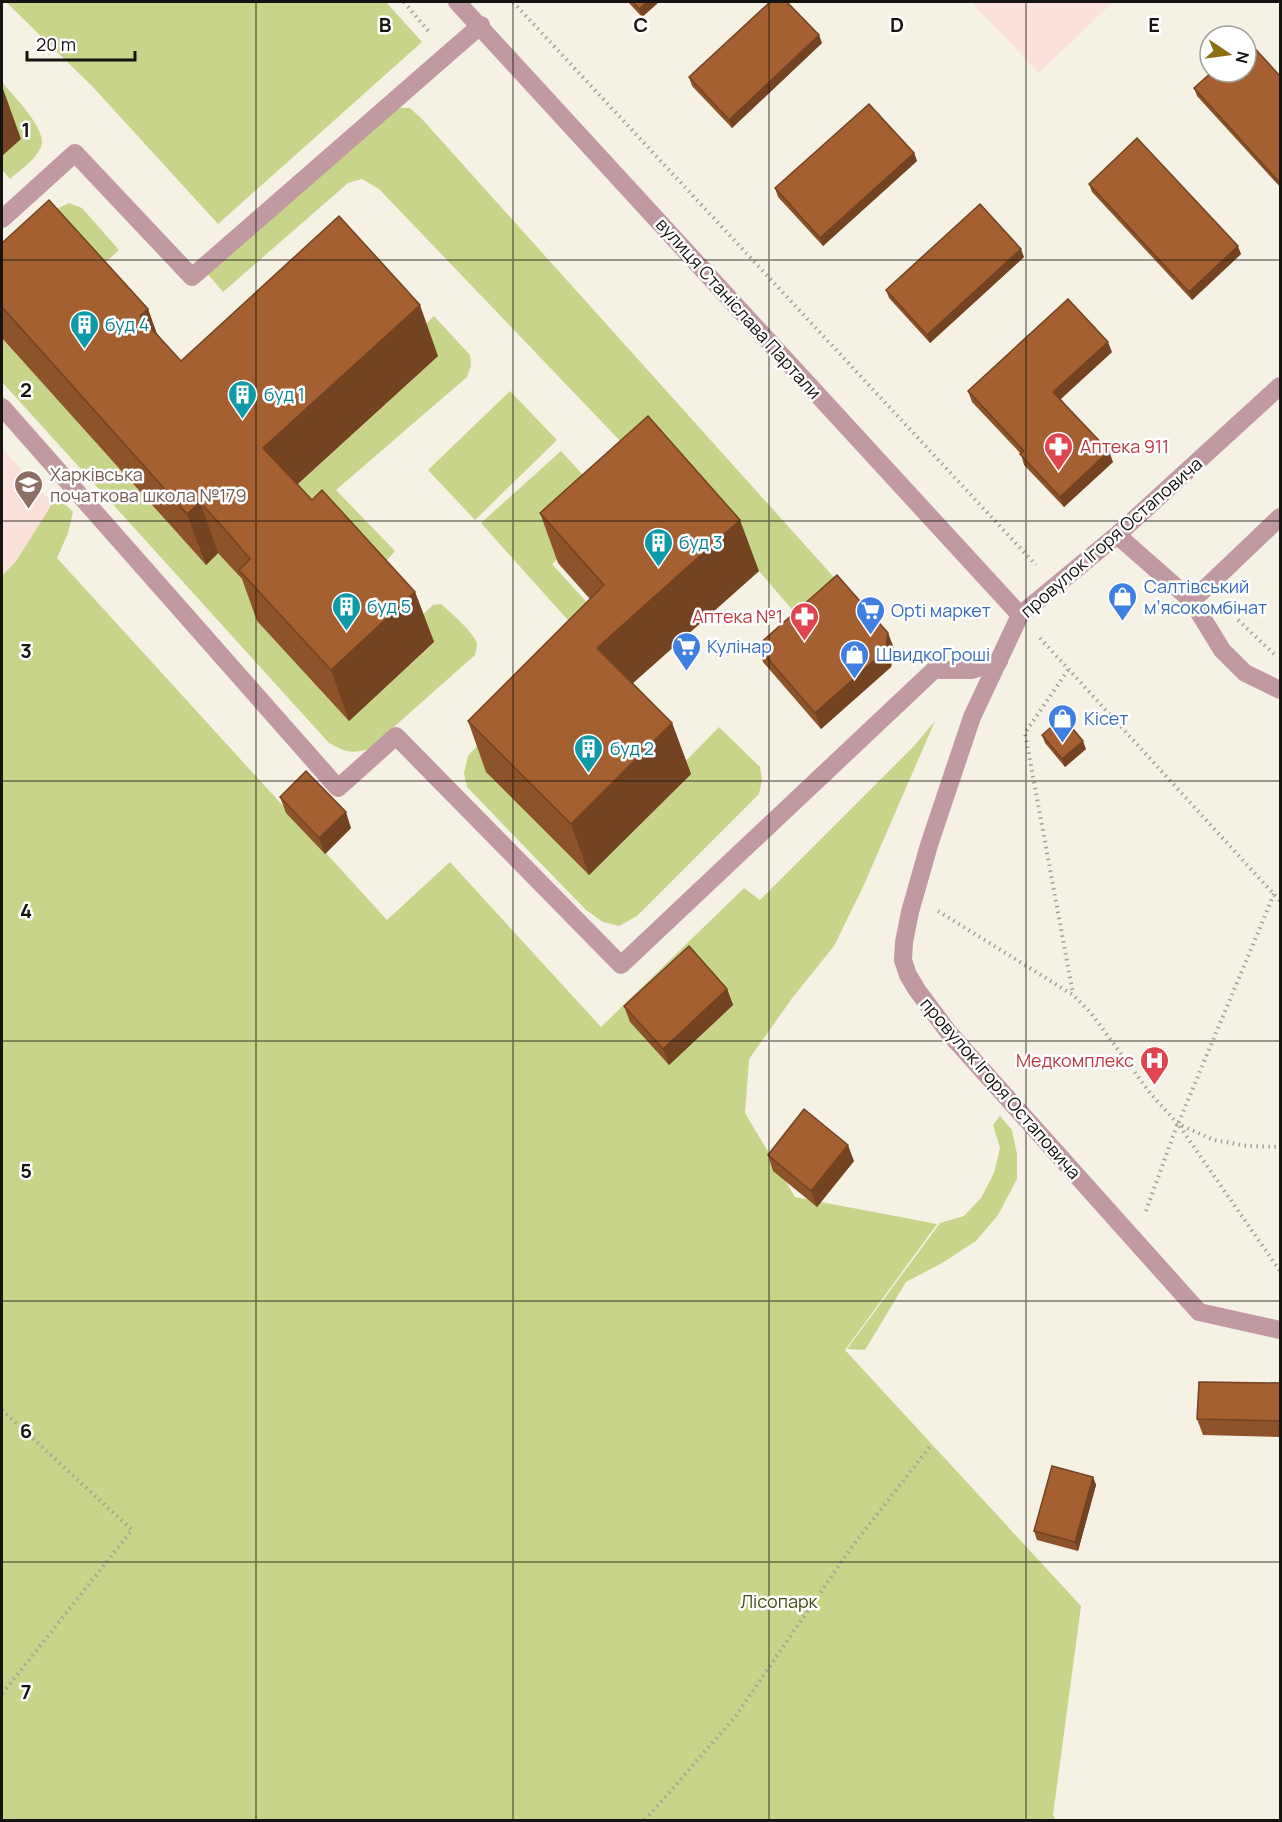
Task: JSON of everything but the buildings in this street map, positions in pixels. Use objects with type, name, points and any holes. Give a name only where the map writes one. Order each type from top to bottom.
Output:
[{"type":"street","name":"вулиця Станіслава Партали","points":[[457,2],[481,25],[1020,615]]},
{"type":"street","points":[[2,219],[75,153],[192,277],[481,25]]},
{"type":"street","name":"провулок Ігоря Остаповича","points":[[1281,386],[1117,535],[1020,615],[972,717],[929,846],[904,942],[903,960],[908,975],[917,990],[949,1033],[1200,1312],[1281,1330]]},
{"type":"street","points":[[2,406],[338,788],[396,736],[621,965],[934,670],[972,670],[999,661]]},
{"type":"street","points":[[1192,601],[1281,518]]},
{"type":"street","points":[[1117,535],[1192,601],[1222,650],[1245,674],[1281,690]]},
{"type":"path","points":[[404,2],[447,54]]},
{"type":"path","points":[[513,2],[1055,586]]},
{"type":"path","points":[[1020,615],[1281,901]]},
{"type":"path","points":[[1068,670],[1025,734],[1073,995]]},
{"type":"path","points":[[1136,1240],[1178,1124],[1274,894]]},
{"type":"path","points":[[915,897],[1073,995],[1091,1013],[1150,1093],[1178,1124],[1281,1270]]},
{"type":"path","points":[[1178,1124],[1214,1140],[1247,1146],[1281,1147]]},
{"type":"path","points":[[2,1410],[132,1530],[2,1694]]},
{"type":"path","points":[[645,1821],[735,1717],[851,1548],[932,1444]]},
{"type":"shaded area","points":[[971,2],[1113,2],[1039,73]]},
{"type":"shaded area","name":"Харківська початкова школа №179","points":[[2,448],[63,515],[2,576]]},
{"type":"green space","points":[[6,2],[386,2],[422,42],[218,224],[92,86]]},
{"type":"green space","points":[[2,82],[29,114],[40,133],[42,142],[34,157],[10,179],[2,170],[2,156],[20,139],[2,117]]},
{"type":"green space","points":[[410,108],[422,119],[840,584],[801,620],[661,457],[647,469],[379,189],[362,179],[348,183],[223,292],[207,273],[391,111]]},
{"type":"green space","points":[[69,203],[82,208],[119,250],[90,276],[55,210]]},
{"type":"green space","points":[[434,316],[470,355],[471,366],[467,377],[336,490],[395,551],[373,576],[281,500],[438,356],[417,332]]},
{"type":"green space","points":[[2,337],[138,462],[125,475],[205,564],[219,552],[246,584],[257,621],[349,720],[434,643],[415,622],[433,605],[441,604],[470,632],[477,643],[475,655],[369,749],[348,751],[329,743],[2,382]]},
{"type":"green space","points":[[510,391],[557,440],[475,520],[428,470]]},
{"type":"green space","points":[[561,451],[614,509],[552,564],[621,640],[601,657],[481,523]]},
{"type":"green space","name":"Лісопарк","points":[[61,500],[73,512],[68,533],[57,558],[387,920],[450,862],[601,1027],[744,888],[760,900],[914,746],[935,721],[863,887],[834,946],[793,997],[749,1059],[745,1113],[795,1197],[937,1224],[845,1350],[1081,1606],[1053,1815],[1056,1820],[2,1820],[2,576],[17,560],[52,504]]},
{"type":"green space","points":[[510,710],[682,765],[719,727],[760,767],[762,780],[759,794],[637,916],[619,926],[603,922],[586,910],[467,787],[464,773],[468,756]]},
{"type":"green space","points":[[1000,1116],[1012,1130],[1017,1154],[1017,1179],[998,1215],[976,1241],[906,1282],[865,1350],[847,1349],[940,1223],[964,1216],[981,1198],[994,1173],[1000,1148],[993,1125]]},
{"type":"place","name":"буд 4","points":[[84,350]]},
{"type":"place","name":"буд 1","points":[[243,420]]},
{"type":"place","name":"Аптека 911","points":[[1059,472]]},
{"type":"place","name":"Харківська початкова школа №179","points":[[29,510]]},
{"type":"place","name":"буд 3","points":[[658,568]]},
{"type":"place","name":"Салтівський мʼясокомбінат","points":[[1123,622]]},
{"type":"place","name":"буд 5","points":[[346,632]]},
{"type":"place","name":"Opti маркет","points":[[870,636]]},
{"type":"place","name":"Аптека №1","points":[[804,642]]},
{"type":"place","name":"Кулінар","points":[[686,672]]},
{"type":"place","name":"ШвидкоГроші","points":[[855,680]]},
{"type":"place","name":"Кісет","points":[[1063,744]]},
{"type":"place","name":"буд 2","points":[[589,774]]},
{"type":"place","name":"Медкомплекс","points":[[1155,1086]]}]
